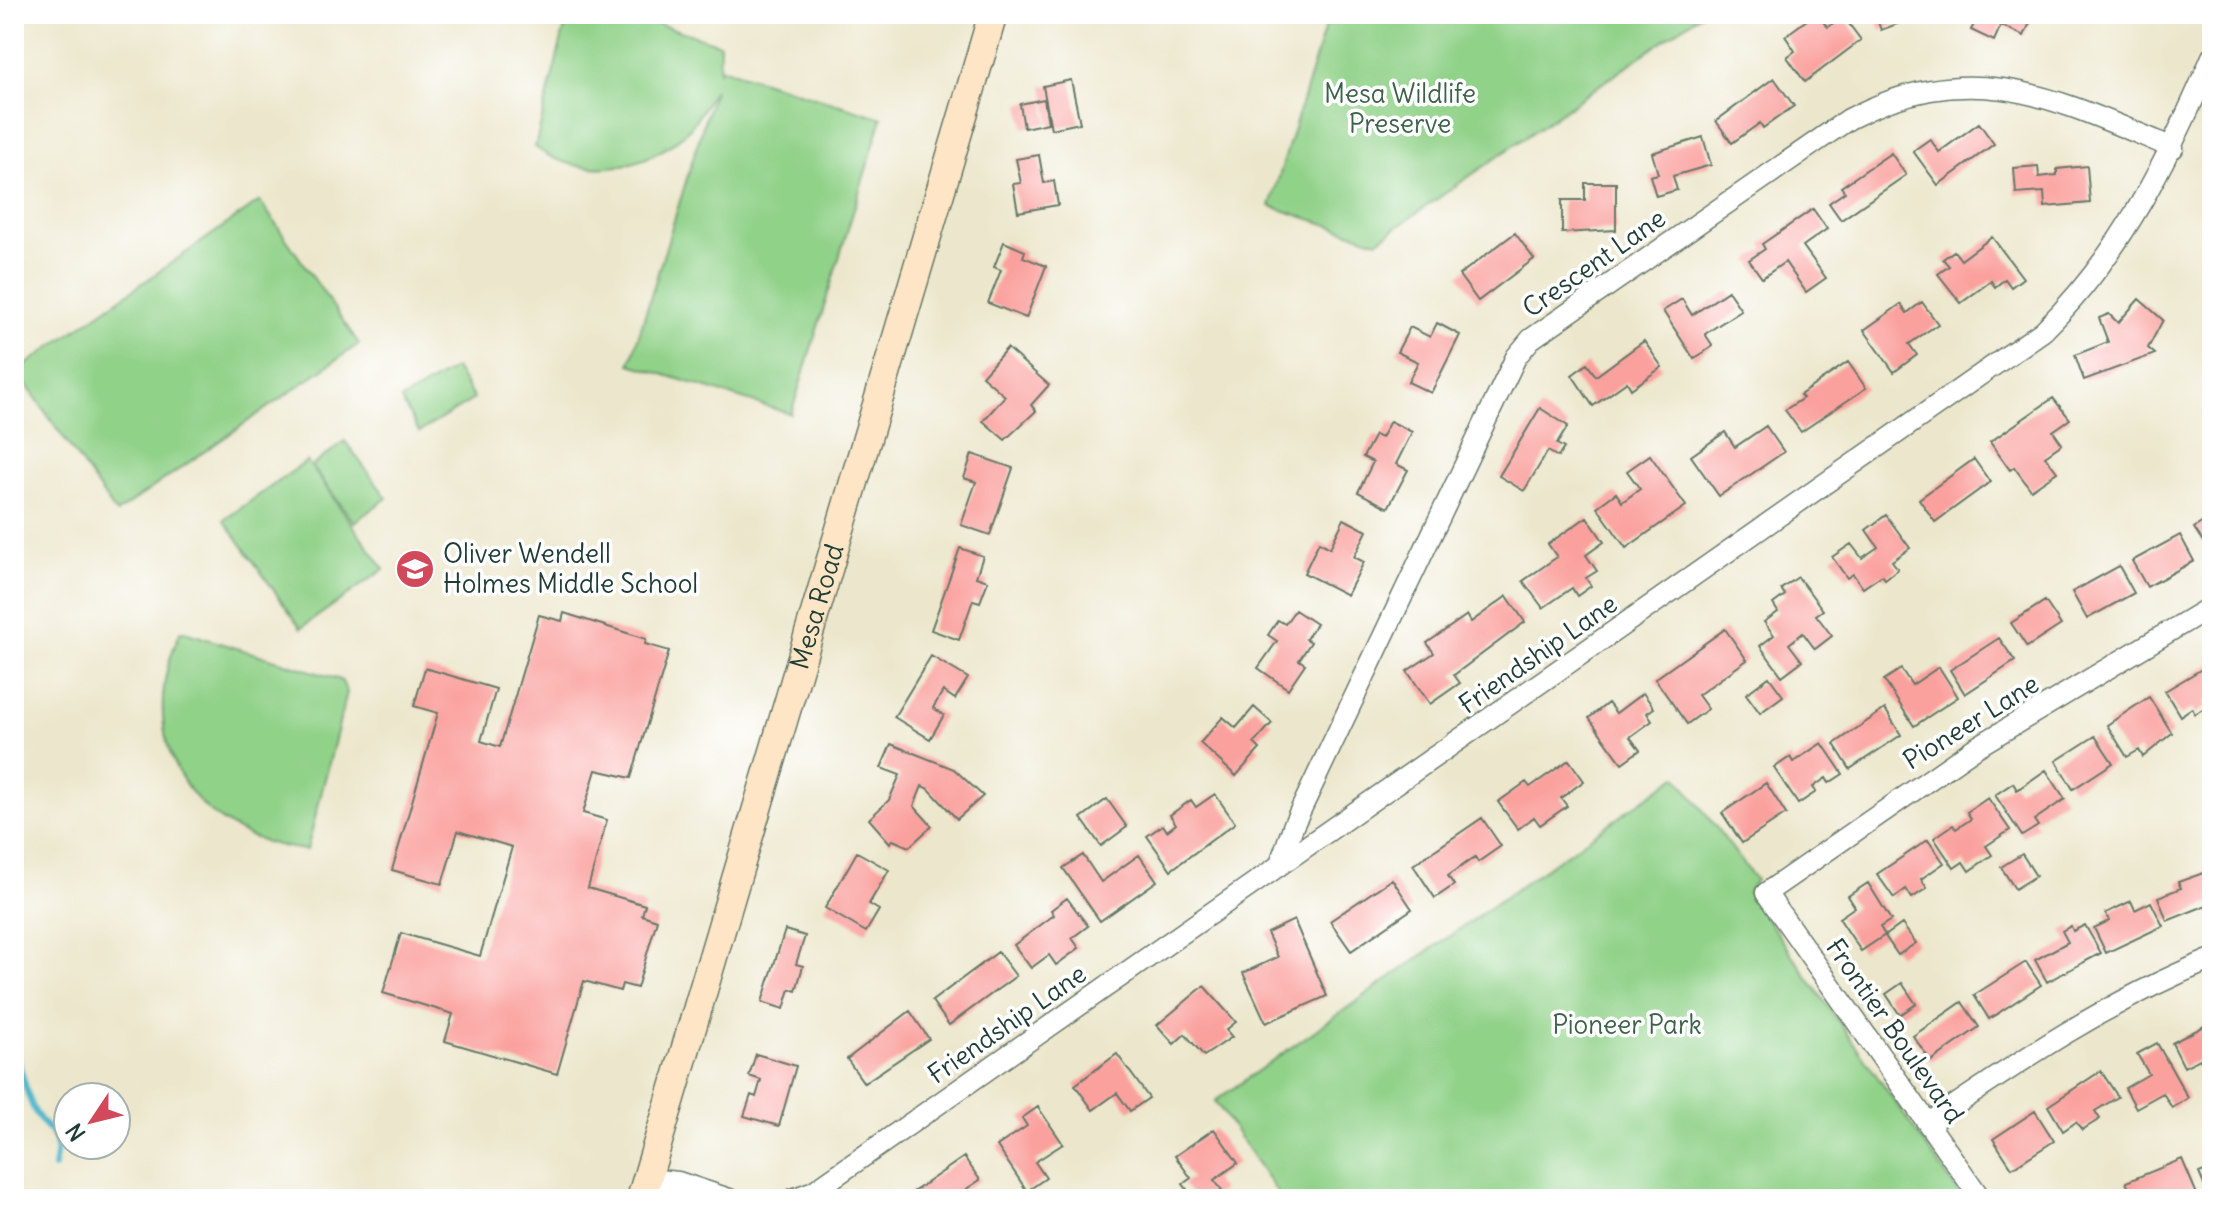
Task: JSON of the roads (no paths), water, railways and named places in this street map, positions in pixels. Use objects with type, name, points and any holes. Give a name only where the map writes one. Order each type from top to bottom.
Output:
[{"type":"main road","name":"Mesa Road","points":[[644,1189],[993,14]]},
{"type":"street","name":"Friendship Lane","points":[[793,1199],[814,1191],[2043,331],[2072,303],[2133,217],[2173,148],[2212,57]]},
{"type":"street","name":"Crescent Lane","points":[[1279,866],[1294,824],[1516,357],[1531,339],[1849,119],[1879,104],[1949,87],[2019,89],[2054,99],[2173,148]]},
{"type":"street","name":"Pioneer Lane","points":[[1766,893],[1975,748],[2212,606]]},
{"type":"street","name":"Frontier Boulevard","points":[[1766,893],[1981,1199]]},
{"type":"street","points":[[1929,1123],[2051,1040],[2103,1009],[2212,959]]},
{"type":"street","points":[[644,1189],[678,1182],[729,1199]]},
{"type":"waterway","points":[[14,1051],[35,1112],[55,1140],[54,1167]]},
{"type":"place","name":"Oliver Wendell Holmes Middle School","points":[[415,569]]},
{"type":"park label","name":"Mesa Wildlife Preserve","points":[[1400,109]]},
{"type":"park label","name":"Pioneer Park","points":[[1627,1025]]}]
